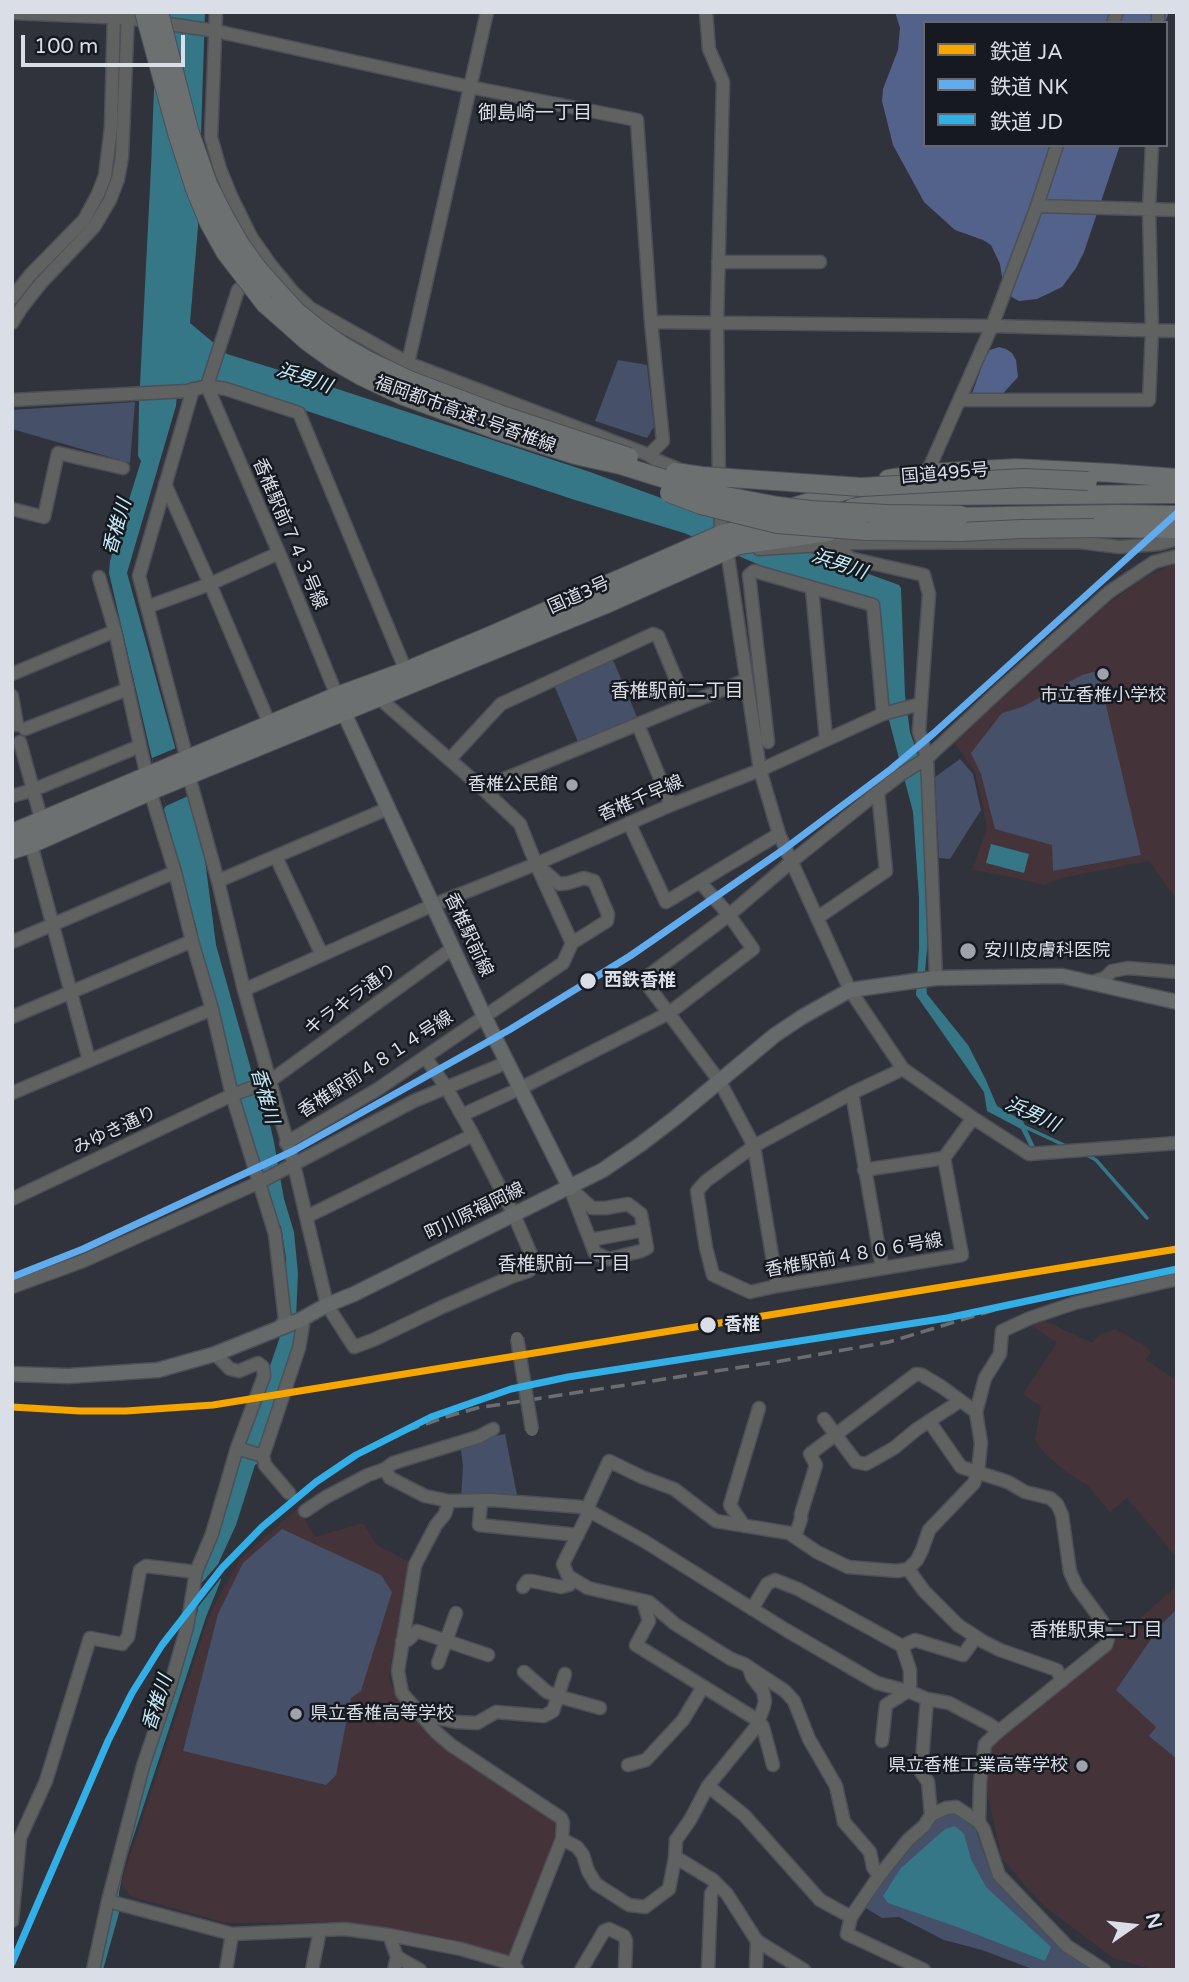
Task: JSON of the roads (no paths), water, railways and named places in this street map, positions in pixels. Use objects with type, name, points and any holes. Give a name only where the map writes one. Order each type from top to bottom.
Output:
[{"type":"highway","name":"福岡都市高速1号香椎線","points":[[134,15],[195,189],[225,252],[265,303],[308,342],[333,360],[401,395],[497,430],[710,493],[778,506],[846,512],[961,509]]},
{"type":"highway","name":"福岡都市高速1号香椎線","points":[[134,15],[189,130],[208,184],[240,244],[258,269],[296,311],[318,329],[369,362],[499,414],[675,472],[733,487],[810,499],[961,509]]},
{"type":"highway","points":[[575,455],[701,505],[777,524],[866,531],[1177,529]]},
{"type":"highway","name":"国道495号","points":[[750,523],[878,481],[927,473],[1016,468],[1177,478]]},
{"type":"highway","points":[[675,472],[861,487],[1024,478],[1177,486]]},
{"type":"highway","name":"国道3号","points":[[12,833],[188,768],[750,523],[926,496],[1177,494]]},
{"type":"highway","points":[[961,509],[1177,503]]},
{"type":"highway","points":[[961,509],[1177,513]]},
{"type":"highway","name":"国道3号","points":[[723,535],[739,545],[785,543],[925,517],[1177,513]]},
{"type":"highway","name":"国道3号","points":[[188,768],[270,724],[340,704],[379,698],[604,605],[723,535]]},
{"type":"highway","name":"国道3号","points":[[12,850],[31,844],[148,784]]},
{"type":"main road","name":"香椎駅前線","points":[[340,704],[484,1016],[570,1188]]},
{"type":"main road","points":[[933,979],[1062,976],[1177,1002]]},
{"type":"main road","name":"町川原福岡線","points":[[12,1374],[68,1376],[158,1370],[215,1354],[300,1320],[570,1188],[619,1160],[720,1082],[775,1035],[850,990],[933,979]]},
{"type":"street","points":[[216,12],[211,137],[220,169],[251,237],[270,264],[310,308],[408,363],[649,455],[719,486]]},
{"type":"street","points":[[408,363],[487,12]]},
{"type":"street","points":[[706,12],[709,49],[723,82],[717,323],[719,486],[723,535],[760,769],[779,834],[850,990],[903,1069],[1029,1154],[1177,1143]]},
{"type":"street","points":[[12,13],[134,15],[216,30],[470,88],[637,120],[651,322],[663,441],[649,455]]},
{"type":"street","points":[[12,299],[31,274],[84,220],[102,185],[134,15]]},
{"type":"street","points":[[12,323],[41,283],[94,227],[110,200],[122,157],[134,15]]},
{"type":"street","points":[[927,473],[992,326],[1056,147]]},
{"type":"street","points":[[960,400],[1149,400],[1152,331],[1149,209],[1152,147]]},
{"type":"street","points":[[1037,206],[1177,210]]},
{"type":"street","points":[[718,262],[820,262]]},
{"type":"street","points":[[206,386],[238,289],[270,264]]},
{"type":"street","points":[[651,322],[1177,331]]},
{"type":"street","points":[[12,400],[190,390],[206,386],[226,389],[299,413],[406,671]]},
{"type":"street","name":"香椎駅前７４３号線","points":[[206,386],[279,553],[340,704]]},
{"type":"street","points":[[190,390],[139,576],[218,881],[264,1083],[294,1164],[327,1305],[354,1347],[529,1271],[533,1259],[473,1135],[446,1087],[425,1057]]},
{"type":"street","points":[[12,509],[44,517],[58,453],[123,468]]},
{"type":"street","points":[[165,484],[270,724]]},
{"type":"street","points":[[785,543],[839,545],[1079,542],[1120,547],[1159,544],[1177,539]]},
{"type":"street","points":[[839,545],[849,558],[924,575],[929,594],[919,731],[927,758],[933,979]]},
{"type":"street","points":[[147,607],[210,584],[279,553]]},
{"type":"street","points":[[777,1286],[754,1146],[720,1082],[646,983],[648,976],[729,915],[878,792],[927,758],[1109,592],[1154,562],[1177,556]]},
{"type":"street","points":[[768,742],[749,575],[754,571],[873,605],[883,714]]},
{"type":"street","points":[[99,577],[115,631],[148,784],[275,1234],[285,1320],[277,1329]]},
{"type":"street","points":[[812,589],[826,738]]},
{"type":"street","points":[[12,674],[115,631]]},
{"type":"street","points":[[450,759],[501,704],[653,634],[658,636],[686,703]]},
{"type":"street","points":[[482,788],[747,680]]},
{"type":"street","points":[[18,727],[128,689]]},
{"type":"street","points":[[12,696],[18,727],[26,737],[16,742],[43,822]]},
{"type":"street","points":[[379,698],[520,824],[536,864],[572,943],[607,920],[608,914],[594,881],[584,878],[559,884],[536,864]]},
{"type":"street","name":"香椎千早線","points":[[244,990],[433,905],[760,769],[826,738],[883,714],[920,704]]},
{"type":"street","points":[[638,725],[671,805]]},
{"type":"street","points":[[12,796],[140,746]]},
{"type":"street","points":[[817,918],[886,871],[878,792]]},
{"type":"street","points":[[218,881],[389,808]]},
{"type":"street","points":[[629,823],[666,902],[779,834]]},
{"type":"street","points":[[31,844],[89,1059]]},
{"type":"street","points":[[276,857],[322,955]]},
{"type":"street","points":[[12,942],[175,872]]},
{"type":"street","points":[[462,1115],[669,1013],[753,949],[729,915],[699,882]]},
{"type":"street","points":[[12,1017],[192,941]]},
{"type":"street","name":"香椎駅前４８１４号線","points":[[286,1143],[378,1089],[562,963],[572,943]]},
{"type":"street","name":"キラキラ通り","points":[[235,1094],[264,1083],[453,948]]},
{"type":"street","points":[[1092,982],[1105,978],[1112,971],[1128,968],[1177,972]]},
{"type":"street","points":[[12,1093],[212,1009]]},
{"type":"street","points":[[12,1287],[83,1261],[260,1182],[414,1101],[508,1062]]},
{"type":"street","points":[[754,1146],[903,1069]]},
{"type":"street","points":[[852,1093],[882,1267]]},
{"type":"street","name":"みゆき通り","points":[[12,1199],[235,1094]]},
{"type":"street","points":[[864,1170],[944,1157],[972,1118]]},
{"type":"street","points":[[306,1217],[473,1135]]},
{"type":"street","name":"香椎駅前４８０６号線","points":[[754,1146],[706,1181],[697,1191],[713,1275],[750,1292],[962,1255],[944,1157]]},
{"type":"street","points":[[570,1188],[592,1208],[628,1204],[641,1214],[647,1248],[609,1259],[595,1253],[570,1188]]},
{"type":"street","points":[[590,1240],[644,1230]]},
{"type":"street","points":[[879,1876],[873,1867],[870,1853],[844,1822],[836,1786],[809,1739],[794,1701],[785,1691],[675,1624],[649,1602],[588,1588],[568,1576],[563,1564],[609,1461],[674,1489],[716,1521],[789,1533],[817,1552],[848,1567],[897,1571],[908,1569],[917,1560],[929,1530],[974,1483],[981,1443],[976,1412],[985,1378],[1000,1354],[1002,1331],[1030,1318],[1075,1303],[1177,1279]]},
{"type":"street","points":[[289,1493],[265,1465],[263,1456],[299,1348],[303,1325],[300,1320]]},
{"type":"street","points":[[517,1338],[532,1430]]},
{"type":"street","points":[[93,1970],[143,1766],[187,1627],[196,1572],[212,1534],[237,1448],[264,1376],[263,1367],[258,1363],[239,1371],[230,1369],[215,1354]]},
{"type":"street","points":[[794,1537],[802,1519],[801,1514],[816,1465],[810,1454],[916,1374],[942,1387],[976,1412]]},
{"type":"street","points":[[824,1419],[856,1462],[866,1464],[894,1448],[960,1401]]},
{"type":"street","points":[[744,1526],[730,1505],[759,1408]]},
{"type":"street","points":[[929,1421],[961,1467],[1008,1482],[1025,1492],[1050,1498],[1058,1504],[1070,1572],[1077,1587],[1102,1621],[1108,1639],[1106,1645],[985,1744],[979,1822]]},
{"type":"street","points":[[305,1511],[393,1463],[478,1437],[493,1429]]},
{"type":"street","points":[[237,1448],[263,1456]]},
{"type":"street","points":[[385,1469],[390,1478],[425,1496],[449,1501],[491,1500],[582,1507],[644,1541],[877,1683],[949,1703],[999,1731]]},
{"type":"street","points":[[108,1901],[232,1934],[345,1929],[461,1949],[515,1967],[562,1839],[563,1823],[561,1818],[451,1745],[402,1693],[398,1671],[415,1565],[436,1525],[445,1514],[449,1501]]},
{"type":"street","points":[[481,1501],[479,1525],[578,1535]]},
{"type":"street","points":[[12,1921],[20,1838],[46,1781],[90,1638],[122,1644],[128,1637],[140,1570],[146,1566],[196,1572]]},
{"type":"street","points":[[908,1569],[924,1591],[958,1625],[1000,1650],[1058,1670],[1062,1681]]},
{"type":"street","points":[[523,1587],[527,1581],[532,1581],[561,1587],[569,1585],[573,1579]]},
{"type":"street","points":[[752,1609],[767,1584],[775,1580],[798,1589],[902,1647],[910,1670],[910,1686],[908,1691],[886,1705],[882,1741]]},
{"type":"street","points":[[643,1601],[649,1621],[636,1645],[758,1721],[763,1727],[773,1765]]},
{"type":"street","points":[[438,1663],[456,1613]]},
{"type":"street","points":[[402,1641],[408,1640],[417,1631],[488,1655]]},
{"type":"street","points":[[902,1647],[915,1640],[963,1655],[976,1637]]},
{"type":"street","points":[[562,1839],[577,1847],[596,1884],[629,1905],[645,1908],[669,1889],[676,1840],[708,1786],[756,1727],[765,1701],[763,1691],[752,1677],[749,1668]]},
{"type":"street","points":[[524,1672],[547,1692],[600,1708]]},
{"type":"street","points":[[426,1721],[433,1717],[477,1723],[496,1712],[544,1716],[553,1712],[565,1674]]},
{"type":"street","points":[[628,1765],[646,1760],[683,1720],[703,1687]]},
{"type":"street","points":[[927,1699],[921,1772],[928,1782],[932,1815]]},
{"type":"street","points":[[708,1786],[744,1815],[820,1900],[851,1917]]},
{"type":"street","points":[[925,1970],[847,1934],[851,1917],[908,1840],[932,1815],[946,1808],[956,1807],[979,1822],[999,1875],[1067,1945],[1104,1970]]},
{"type":"street","points":[[675,1858],[713,1880],[727,1894],[757,1941],[803,1970]]},
{"type":"street","points":[[708,1970],[711,1894],[717,1885]]},
{"type":"street","points":[[581,1970],[604,1931],[610,1929],[624,1936],[626,1941],[625,1970]]},
{"type":"street","points":[[312,1970],[320,1930]]},
{"type":"street","points":[[226,1970],[232,1934]]},
{"type":"street","points":[[389,1935],[396,1964],[420,1970]]},
{"type":"street","points":[[756,1970],[757,1941]]},
{"type":"water","points":[[157,12],[205,12],[198,227],[190,323],[227,354],[590,472],[899,585],[905,695],[910,732],[922,767],[929,929],[925,971],[927,994],[968,1045],[997,1106],[1023,1121],[1036,1149],[1031,1149],[1021,1129],[987,1111],[984,1092],[916,995],[919,898],[913,812],[889,720],[878,605],[788,577],[684,533],[575,500],[223,384],[178,384],[176,406],[127,573],[204,852],[216,945],[252,1073],[264,1099],[274,1142],[284,1199],[294,1232],[298,1274],[296,1317],[299,1334],[260,1462],[255,1465],[236,1525],[219,1562],[221,1580],[206,1617],[124,1865],[119,1913],[103,1970],[97,1970],[112,1912],[114,1891],[149,1761],[198,1610],[196,1595],[200,1571],[220,1527],[236,1466],[287,1316],[286,1258],[281,1226],[278,1226],[257,1171],[164,809],[166,806],[153,763],[109,573],[110,561],[141,461],[138,456],[139,404]]},
{"type":"water","points":[[991,844],[1029,854],[1024,873],[986,863]]},
{"type":"water","points":[[955,1826],[964,1834],[971,1859],[986,1887],[1051,1947],[1045,1961],[888,1903],[883,1896],[901,1868],[945,1829]]},
{"type":"waterway","name":"浜男川","points":[[1021,1125],[1068,1147]]},
{"type":"waterway","points":[[1085,1154],[1096,1160],[1147,1218]]},
{"type":"tunnel","points":[[289,1493],[305,1511]]},
{"type":"railway","points":[[406,1431],[477,1408],[889,1342],[1027,1300]]},
{"type":"rail line","name":"NK","points":[[12,1277],[83,1249],[293,1151],[509,1030],[630,956],[783,850],[891,769],[1177,513]]},
{"type":"rail line","name":"JA","points":[[12,1407],[126,1411],[213,1405],[1177,1249]]},
{"type":"rail line","name":"JD","points":[[12,1963],[108,1741],[132,1693],[162,1645],[222,1568],[262,1527],[316,1482],[356,1455],[431,1417],[511,1389],[568,1377],[947,1318],[1177,1269]]},
{"type":"place","name":"市立香椎小学校","points":[[1103,674]]},
{"type":"place","name":"香椎公民館","points":[[572,785]]},
{"type":"place","name":"安川皮膚科医院","points":[[968,951]]},
{"type":"place","name":"西鉄香椎","points":[[588,981]]},
{"type":"place","name":"香椎","points":[[708,1325]]},
{"type":"place","name":"県立香椎高等学校","points":[[296,1714]]},
{"type":"place","name":"県立香椎工業高等学校","points":[[1082,1766]]},
{"type":"district","name":"御島崎一丁目","points":[[535,114]]},
{"type":"district","name":"香椎駅前二丁目","points":[[677,692]]},
{"type":"district","name":"香椎駅前一丁目","points":[[564,1265]]},
{"type":"district","name":"香椎駅東二丁目","points":[[1096,1631]]},
{"type":"water label","name":"香椎川","points":[[118,527]]},
{"type":"water label","name":"香椎川","points":[[264,1096]]},
{"type":"water label","name":"香椎川","points":[[158,1703]]}]
